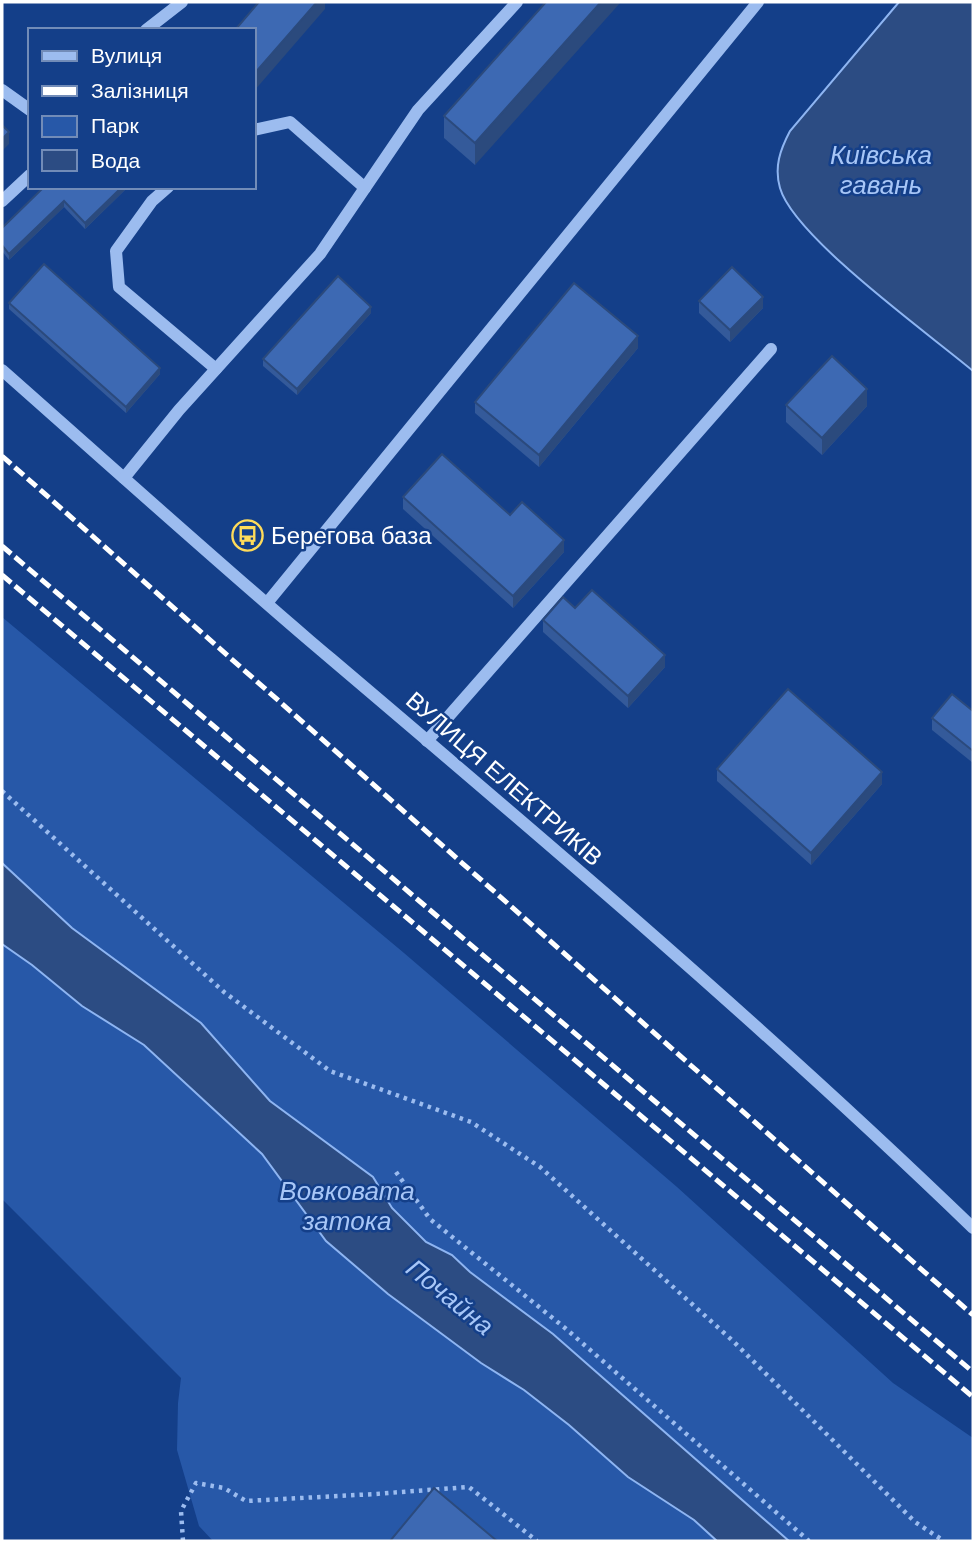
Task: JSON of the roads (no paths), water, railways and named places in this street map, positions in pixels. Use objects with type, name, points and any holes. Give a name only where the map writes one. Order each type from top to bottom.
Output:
[{"type":"street","points":[[149,28],[182,2]]},
{"type":"street","points":[[124,478],[179,410],[320,254],[418,110],[517,2]]},
{"type":"street","points":[[267,603],[758,2]]},
{"type":"street","points":[[2,90],[28,109]]},
{"type":"street","points":[[256,130],[290,122],[365,188]]},
{"type":"street","points":[[2,201],[28,177]]},
{"type":"street","points":[[167,189],[152,201],[116,251],[119,287],[216,369]]},
{"type":"street","points":[[428,741],[771,349]]},
{"type":"street","name":"ВУЛИЦЯ ЕЛЕКТРИКІВ","points":[[2,370],[267,603],[556,850],[799,1066],[973,1228]]},
{"type":"water","name":"Київська гавань","points":[[899,2],[973,2],[973,371],[836,258],[791,208],[778,180],[779,159],[790,131]]},
{"type":"water","name":"Вовковата затока","points":[[2,863],[72,928],[201,1023],[270,1101],[373,1177],[392,1208],[426,1242],[452,1255],[470,1272],[553,1334],[789,1541],[717,1541],[694,1520],[628,1477],[524,1390],[481,1363],[388,1294],[326,1241],[262,1154],[144,1045],[82,1006],[2,944]]},
{"type":"railway","points":[[2,456],[973,1315]]},
{"type":"railway","points":[[2,546],[973,1372]]},
{"type":"railway","points":[[2,575],[973,1397]]},
{"type":"place","name":"Берегова база","points":[[248,536]]},
{"type":"water label","name":"Почайна","points":[[450,1297]]}]
